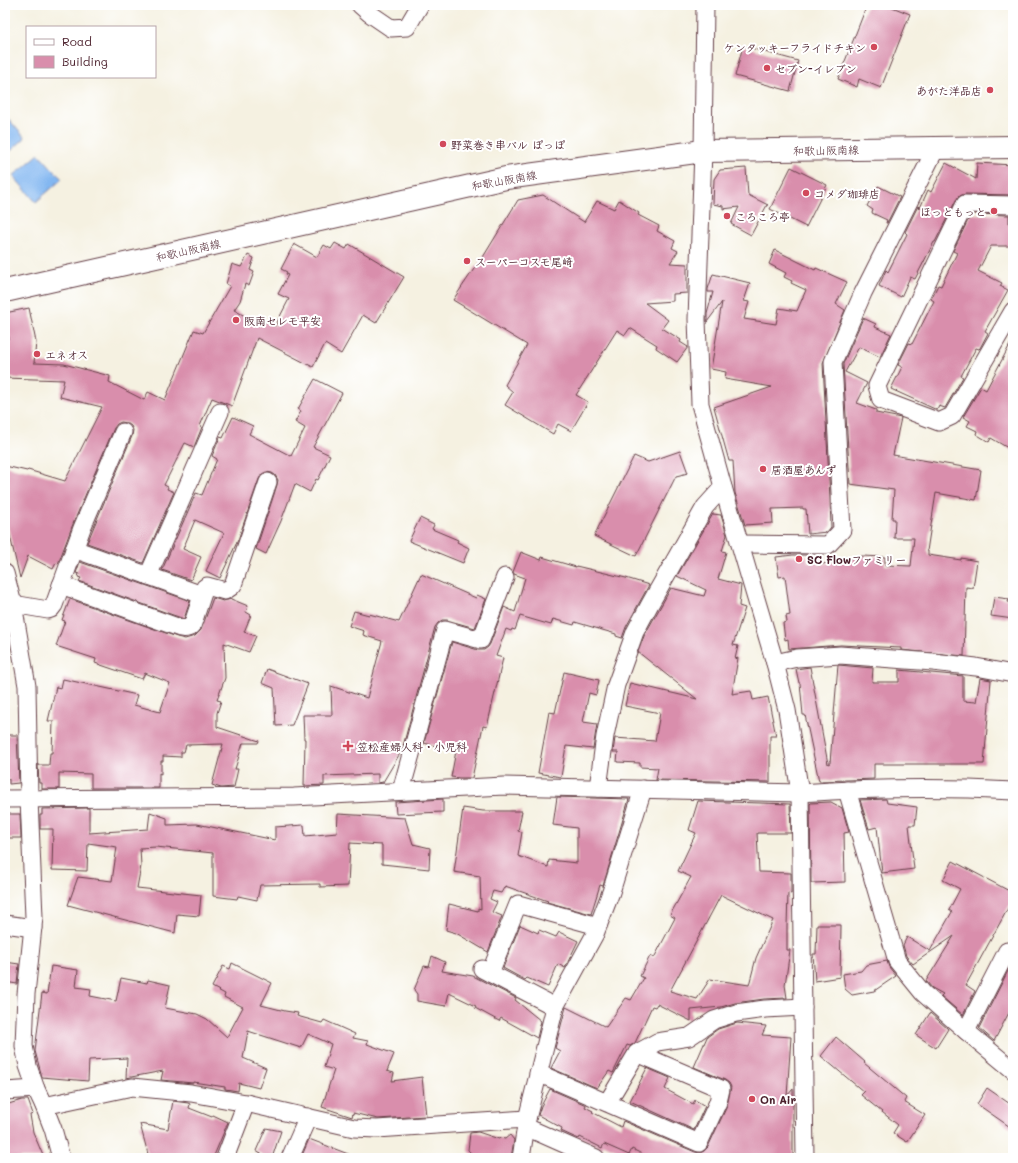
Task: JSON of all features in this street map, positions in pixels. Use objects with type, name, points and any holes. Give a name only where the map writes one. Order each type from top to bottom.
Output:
[{"type":"main road","name":"和歌山阪南線","points":[[5,291],[506,178],[703,151],[1013,147]]},
{"type":"street","points":[[360,5],[391,28],[407,27],[420,5]]},
{"type":"street","points":[[705,5],[703,151],[697,319],[700,404],[775,663],[787,710],[800,793],[805,1158]]},
{"type":"street","points":[[741,544],[828,545],[842,530],[833,362],[863,293],[936,148]]},
{"type":"street","points":[[1013,205],[965,204],[876,386],[881,400],[939,422],[952,416],[1013,311]]},
{"type":"street","points":[[148,576],[220,412]]},
{"type":"street","points":[[13,604],[48,610],[51,609],[74,549],[123,432]]},
{"type":"street","points":[[61,585],[185,629],[192,626],[205,587],[207,586],[225,591],[233,585],[268,482]]},
{"type":"street","points":[[598,788],[605,736],[616,685],[635,632],[705,507],[723,487]]},
{"type":"street","points":[[74,549],[202,595]]},
{"type":"street","points":[[5,573],[13,604],[27,686],[29,799],[34,917],[26,994],[24,1046],[28,1066],[53,1129],[61,1158]]},
{"type":"street","points":[[401,792],[445,630],[481,640],[505,577]]},
{"type":"street","points":[[775,663],[797,658],[840,655],[933,662],[976,667],[1013,674]]},
{"type":"street","points":[[5,799],[294,797],[504,786],[800,793],[847,790],[955,788],[1013,791]]},
{"type":"street","points":[[521,1158],[526,1123],[555,1007],[595,934],[611,892],[643,789]]},
{"type":"street","points":[[847,790],[897,961],[923,993],[1013,1070]]},
{"type":"street","points":[[555,1007],[486,971],[518,904],[598,926]]},
{"type":"street","points":[[5,924],[33,928]]},
{"type":"street","points":[[966,1031],[1007,951]]},
{"type":"street","points":[[607,1103],[637,1053],[657,1042],[689,1037],[714,1020],[736,1013],[765,1009],[803,1007]]},
{"type":"street","points":[[538,1073],[699,1143],[718,1102],[721,1089],[637,1053]]},
{"type":"street","points":[[44,1106],[132,1087],[191,1093],[246,1103],[354,1128],[377,1129],[526,1123],[596,1158]]},
{"type":"street","points":[[5,1091],[36,1089]]},
{"type":"street","points":[[225,1158],[246,1103]]},
{"type":"street","points":[[290,1158],[308,1117]]},
{"type":"water","points":[[5,115],[25,138],[5,156]]},
{"type":"water","points":[[39,154],[62,179],[36,202],[13,176]]},
{"type":"building","name":"ケンタッキーフライドチキン","points":[[867,5],[887,5],[910,14],[881,88],[859,79],[857,87],[838,79]]},
{"type":"building","name":"セブン-イレブン","points":[[743,46],[798,61],[790,91],[735,76]]},
{"type":"building","points":[[946,163],[976,179],[977,163],[1013,165],[1013,195],[965,194],[959,196],[915,279],[910,277],[901,297],[879,286],[886,270],[888,272],[907,234],[905,232],[918,206],[920,208],[928,190],[931,192]]},
{"type":"building","points":[[791,167],[827,185],[806,227],[770,209]]},
{"type":"building","points":[[746,168],[748,195],[768,205],[751,235],[731,224],[739,207],[723,209],[723,206],[713,204],[714,179],[720,170]]},
{"type":"building","points":[[878,186],[900,197],[887,223],[887,220],[872,213],[873,210],[867,206]]},
{"type":"building","points":[[543,195],[584,222],[597,201],[614,209],[619,200],[639,213],[638,215],[659,226],[657,231],[675,241],[672,248],[678,251],[670,263],[687,264],[687,293],[673,294],[673,301],[645,303],[668,320],[662,328],[681,340],[680,342],[688,347],[677,362],[656,348],[657,345],[630,328],[625,335],[617,330],[576,395],[588,402],[571,431],[558,424],[553,434],[505,405],[513,392],[505,385],[527,345],[453,300],[476,266],[477,267],[518,200]]},
{"type":"building","points":[[971,214],[1009,215],[1009,223],[1013,223],[1013,246],[991,246],[978,271],[1002,283],[1000,286],[1008,290],[985,331],[988,333],[980,348],[976,348],[961,376],[963,377],[945,408],[939,406],[937,410],[891,389],[902,367],[898,365],[909,343],[912,344],[934,301],[931,299],[938,285],[941,286],[957,253],[953,251]]},
{"type":"building","points":[[335,243],[346,249],[349,244],[404,277],[376,323],[363,315],[341,354],[325,344],[313,367],[257,338],[232,406],[212,398],[200,426],[202,427],[194,447],[185,443],[164,485],[168,487],[167,489],[174,492],[143,563],[87,543],[132,436],[133,430],[131,426],[127,423],[121,422],[117,424],[73,524],[58,564],[56,563],[53,569],[28,556],[20,578],[5,515],[5,466],[28,470],[65,481],[102,407],[60,397],[64,380],[5,378],[5,339],[9,338],[5,313],[29,308],[36,342],[34,363],[64,364],[110,376],[109,382],[144,400],[148,392],[165,400],[194,330],[203,333],[230,286],[226,284],[232,264],[241,267],[248,255],[254,258],[250,270],[254,272],[249,286],[245,284],[240,301],[234,310],[258,323],[260,320],[265,323],[266,321],[275,326],[289,299],[278,294],[288,275],[286,274],[287,272],[281,269],[294,244],[317,257],[324,245],[331,249]]},
{"type":"building","points":[[775,250],[815,270],[816,268],[847,282],[836,304],[845,310],[823,363],[831,527],[827,532],[808,534],[806,509],[803,508],[772,509],[773,523],[745,525],[735,493],[733,461],[729,461],[714,407],[772,387],[725,379],[726,372],[711,369],[722,302],[707,322],[707,314],[713,292],[708,292],[708,289],[713,274],[750,283],[744,301],[749,302],[744,319],[776,324],[779,308],[797,311],[806,290],[791,283],[792,281],[784,277],[786,273],[769,264]]},
{"type":"building","points":[[863,318],[876,324],[875,327],[891,334],[880,357],[859,347],[845,372],[867,383],[857,403],[876,410],[876,413],[901,418],[893,455],[981,470],[976,500],[936,493],[927,551],[928,555],[977,561],[973,588],[966,587],[964,656],[901,650],[901,648],[841,645],[789,649],[788,639],[785,640],[783,623],[787,622],[786,616],[790,615],[785,576],[779,577],[776,557],[807,555],[808,562],[818,561],[818,565],[862,556],[885,557],[885,565],[911,566],[914,538],[894,538],[895,519],[892,519],[894,490],[850,484],[843,364]]},
{"type":"building","points":[[1013,339],[1013,451],[991,438],[989,442],[976,434],[977,431],[967,426],[970,421],[963,417],[981,387],[986,390]]},
{"type":"building","points":[[315,379],[342,393],[313,447],[330,455],[318,480],[316,479],[310,492],[295,484],[281,521],[266,554],[256,549],[278,480],[272,473],[266,472],[262,474],[259,479],[238,540],[220,578],[206,571],[224,533],[195,520],[183,549],[201,557],[191,580],[162,570],[196,493],[202,495],[217,459],[212,456],[220,437],[223,438],[233,417],[253,426],[249,434],[291,456],[305,428],[295,422],[301,411],[298,409]]},
{"type":"building","points":[[680,451],[688,473],[676,476],[636,556],[594,536],[634,456],[648,462]]},
{"type":"building","points":[[713,514],[721,515],[727,535],[722,551],[726,552],[718,579],[741,585],[739,606],[745,608],[733,645],[738,646],[735,659],[738,658],[732,694],[751,691],[753,700],[768,697],[776,736],[770,736],[770,782],[656,780],[658,768],[640,767],[640,763],[617,762],[618,752],[613,752],[615,738],[655,741],[660,713],[625,706],[630,683],[697,699],[638,652],[644,636],[671,588],[704,596],[706,590],[677,576]]},
{"type":"building","points":[[420,518],[434,525],[432,529],[458,540],[457,542],[469,548],[463,563],[409,541]]},
{"type":"building","points":[[521,552],[541,560],[542,557],[649,585],[626,627],[622,638],[616,636],[616,634],[575,622],[574,625],[553,619],[551,625],[520,616],[515,630],[512,629],[511,631],[506,629],[496,656],[503,658],[487,727],[483,726],[472,778],[451,777],[456,751],[424,743],[452,642],[478,650],[484,650],[490,644],[504,607],[515,612],[525,578],[514,574],[513,572]]},
{"type":"building","points":[[80,562],[190,601],[184,619],[79,581],[81,578],[78,577],[79,574],[76,573]]},
{"type":"building","points":[[421,574],[476,598],[477,595],[486,599],[475,628],[447,620],[442,620],[435,627],[402,750],[383,782],[378,783],[378,774],[324,776],[324,785],[304,786],[305,739],[303,715],[332,715],[331,686],[367,698],[382,641],[363,635],[364,631],[349,626],[354,611],[399,622]]},
{"type":"building","points":[[994,597],[1009,599],[1008,602],[1013,603],[1013,619],[991,616]]},
{"type":"building","points":[[213,598],[223,601],[231,599],[248,606],[246,612],[251,615],[244,632],[256,636],[249,652],[224,643],[225,678],[217,700],[221,701],[217,713],[217,727],[259,741],[258,743],[243,743],[235,769],[238,769],[234,787],[221,788],[212,785],[223,744],[186,745],[184,752],[181,752],[181,757],[163,756],[163,761],[161,761],[161,774],[159,773],[159,788],[91,788],[91,774],[59,773],[59,789],[42,789],[42,783],[39,783],[38,765],[49,765],[50,753],[52,753],[53,721],[48,721],[56,687],[61,688],[63,679],[137,695],[134,705],[160,712],[170,683],[145,673],[142,679],[95,663],[96,659],[56,646],[65,621],[62,620],[70,599],[185,639],[195,636],[201,630]]},
{"type":"building","points":[[838,665],[873,668],[872,682],[899,682],[899,670],[963,676],[963,701],[976,702],[980,678],[991,680],[984,764],[874,764],[874,779],[819,781],[805,715],[803,715],[800,683],[796,669],[810,667],[828,764],[830,763]]},
{"type":"building","points":[[267,669],[308,684],[292,725],[276,726],[274,688],[262,683]]},
{"type":"building","points":[[564,672],[599,680],[596,695],[589,693],[583,722],[597,724],[593,749],[566,746],[561,777],[538,773],[549,712],[555,713]]},
{"type":"building","points":[[5,735],[17,735],[19,783],[9,784],[9,779],[5,779]]},
{"type":"building","points":[[557,797],[629,799],[603,886],[600,885],[591,914],[547,902],[548,901],[505,886],[501,893],[493,891],[490,899],[497,902],[492,912],[502,916],[488,952],[456,933],[446,930],[449,904],[478,911],[478,908],[481,909],[480,876],[454,872],[463,808],[483,811],[522,811],[518,831],[522,832],[518,856],[548,867],[549,860],[577,863],[577,828],[553,825]]},
{"type":"building","points":[[443,799],[443,812],[396,814],[395,802]]},
{"type":"building","points":[[886,799],[887,803],[917,807],[915,825],[909,825],[914,869],[882,873],[877,827],[869,829],[860,800]]},
{"type":"building","points":[[698,801],[790,804],[791,833],[757,833],[759,872],[791,873],[791,894],[788,893],[787,926],[787,950],[790,950],[785,985],[787,998],[764,999],[735,1003],[721,1007],[691,1010],[691,1021],[657,1004],[655,1007],[652,1006],[635,1043],[630,1046],[627,1045],[613,1073],[609,1071],[597,1088],[551,1068],[560,1051],[555,1048],[566,1007],[606,1027],[626,998],[631,1000],[644,978],[640,976],[650,956],[654,958],[675,918],[670,915],[691,877],[678,871],[696,833],[689,830]],"holes":[[[721,895],[773,920],[756,958],[749,985],[710,979],[697,999],[670,991]]]},
{"type":"building","points":[[831,802],[842,808],[849,832],[844,833],[845,882],[811,883],[810,804]]},
{"type":"building","points":[[89,808],[89,833],[148,829],[150,812],[167,818],[167,825],[197,824],[275,840],[275,827],[304,825],[305,836],[337,833],[338,814],[405,818],[413,844],[430,848],[429,869],[382,864],[382,845],[350,843],[348,886],[320,887],[320,884],[260,885],[257,900],[238,896],[237,899],[213,896],[213,853],[156,847],[140,848],[141,866],[137,888],[201,895],[199,916],[177,914],[175,933],[68,905],[78,877],[112,881],[117,847],[88,843],[87,871],[52,870],[53,829],[40,829],[40,815],[42,815],[42,809]]},
{"type":"building","points":[[5,814],[20,814],[21,838],[5,838]]},
{"type":"building","points":[[953,861],[1013,893],[1013,899],[966,985],[975,991],[963,1015],[941,996],[943,994],[932,988],[926,981],[954,936],[913,964],[906,956],[903,945],[907,937],[930,951],[952,912],[949,910],[960,889],[943,880]]},
{"type":"building","points":[[520,925],[538,933],[539,930],[556,937],[559,932],[578,941],[565,968],[558,964],[548,987],[527,978],[525,980],[503,968]]},
{"type":"building","points":[[817,925],[841,925],[840,977],[815,981],[813,954],[816,954]]},
{"type":"building","points":[[432,956],[445,962],[442,971],[473,976],[516,998],[515,1000],[541,1021],[537,1038],[501,1018],[499,1021],[475,1008],[476,1006],[449,993],[446,1006],[417,1001],[417,994],[414,990],[424,966],[429,967]]},
{"type":"building","points":[[887,961],[889,967],[896,976],[874,991],[852,995],[845,989],[843,974],[861,971],[866,965]]},
{"type":"building","points":[[1013,961],[1013,1005],[994,1041],[979,1028]]},
{"type":"building","points":[[5,962],[19,964],[17,984],[5,982]]},
{"type":"building","points":[[232,963],[272,983],[261,1005],[298,1013],[297,1016],[322,1023],[324,1020],[355,1034],[353,1038],[368,1041],[367,1044],[394,1054],[387,1071],[394,1073],[392,1081],[422,1077],[426,1116],[378,1119],[353,1113],[352,1117],[322,1107],[334,1070],[324,1067],[331,1044],[308,1034],[301,1048],[248,1031],[243,1058],[266,1068],[259,1088],[239,1083],[238,1091],[225,1089],[225,1087],[193,1082],[161,1080],[163,1071],[126,1078],[127,1058],[89,1060],[88,1081],[42,1077],[35,1051],[42,993],[47,994],[51,966],[78,970],[76,987],[91,989],[90,996],[116,1001],[121,978],[147,983],[148,980],[170,985],[165,1008],[197,1014],[207,1019],[227,1037],[243,1007],[224,997],[225,994],[212,987],[223,966],[230,969]]},
{"type":"building","points":[[930,1013],[948,1029],[936,1048],[916,1035]]},
{"type":"building","points":[[737,1023],[766,1026],[762,1035],[791,1037],[787,1096],[793,1089],[793,1158],[650,1158],[632,1149],[629,1155],[604,1144],[602,1148],[580,1137],[579,1139],[574,1137],[561,1131],[562,1128],[538,1115],[550,1089],[586,1105],[585,1107],[593,1111],[592,1112],[621,1127],[623,1121],[700,1153],[708,1147],[727,1106],[731,1087],[725,1080],[694,1067],[707,1037],[718,1029]]},
{"type":"building","points":[[836,1037],[865,1062],[864,1063],[906,1098],[904,1102],[925,1115],[907,1142],[893,1133],[898,1125],[861,1095],[864,1092],[821,1056]]},
{"type":"building","points":[[647,1068],[670,1078],[665,1089],[693,1104],[695,1100],[705,1106],[694,1130],[630,1101]]},
{"type":"building","points":[[987,1088],[1013,1106],[1013,1129],[977,1104]]},
{"type":"building","points":[[22,1100],[28,1100],[33,1114],[30,1115],[33,1132],[44,1158],[8,1158],[5,1149],[5,1105]]},
{"type":"building","points":[[173,1101],[188,1103],[190,1104],[189,1108],[212,1117],[213,1115],[228,1122],[213,1158],[149,1158],[140,1124],[168,1129]]},
{"type":"building","points":[[266,1128],[281,1131],[272,1158],[268,1158],[256,1151]]},
{"type":"building","points":[[478,1132],[499,1139],[505,1139],[510,1135],[514,1140],[511,1158],[476,1158],[468,1150],[470,1133]]},
{"type":"building","points":[[309,1139],[356,1157],[356,1158],[301,1158]]},
{"type":"place","name":"ケンタッキーフライドチキン","points":[[874,47]]},
{"type":"place","name":"セブン-イレブン","points":[[767,68]]},
{"type":"place","name":"あがた洋品店","points":[[990,90]]},
{"type":"place","name":"野菜巻き串バル ぽっぽ","points":[[443,144]]},
{"type":"place","name":"コメダ珈琲店","points":[[806,193]]},
{"type":"place","name":"ほっともっと","points":[[994,211]]},
{"type":"place","name":"ころころ亭","points":[[727,216]]},
{"type":"place","name":"スーパーコスモ尾崎","points":[[467,261]]},
{"type":"place","name":"阪南セレモ平安","points":[[236,320]]},
{"type":"place","name":"エネオス","points":[[37,354]]},
{"type":"place","name":"居酒屋あんず","points":[[763,469]]},
{"type":"place","name":"SC Flowファミリー","points":[[799,559]]},
{"type":"place","name":"笠松産婦人科・小児科","points":[[348,746]]},
{"type":"place","name":"On Air","points":[[752,1099]]}]
